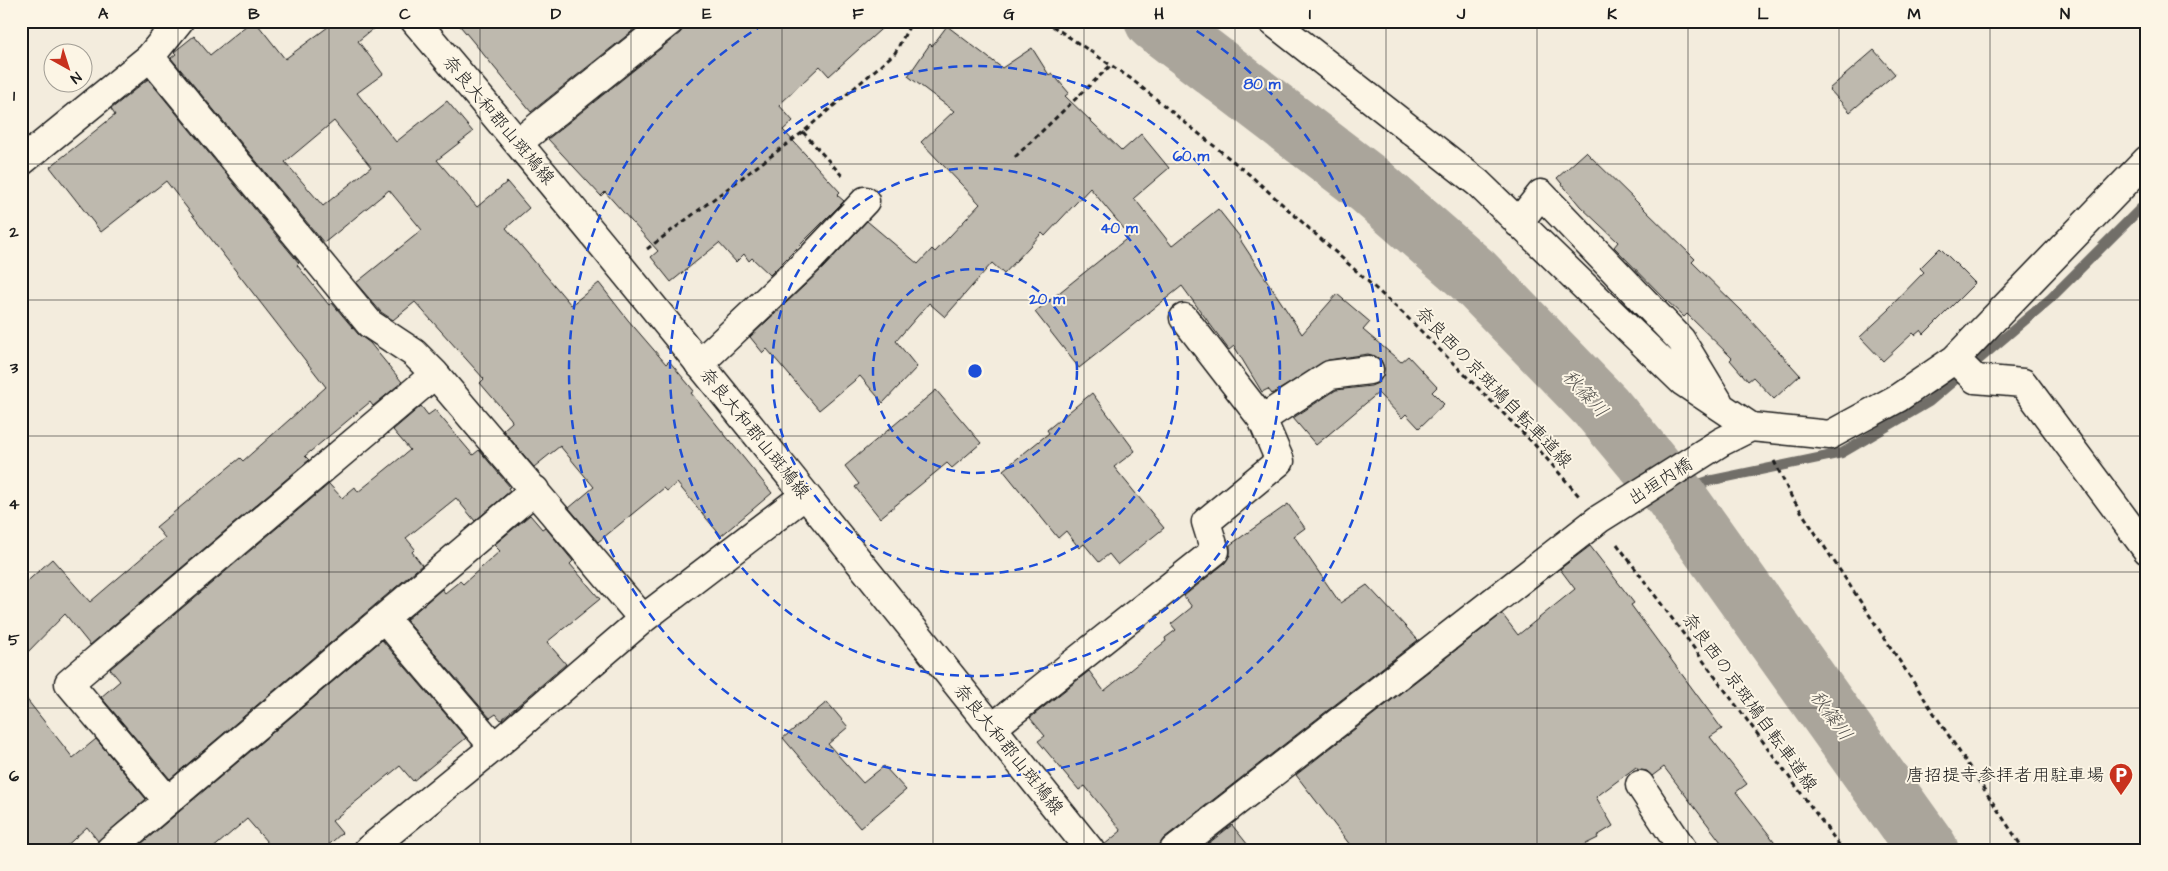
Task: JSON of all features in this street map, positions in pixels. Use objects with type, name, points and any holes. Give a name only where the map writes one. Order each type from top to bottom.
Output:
[{"type":"street","points":[[21,162],[150,57],[179,21]]},
{"type":"street","name":"奈良大和郡山斑鳩線","points":[[416,21],[519,142],[1090,850]]},
{"type":"street","points":[[519,142],[670,21]]},
{"type":"street","points":[[1272,21],[1478,183],[1682,381],[1752,427],[1830,436],[1898,398],[1962,366],[2147,160]]},
{"type":"street","points":[[150,57],[370,324],[414,353],[435,374],[643,619]]},
{"type":"street","points":[[1518,223],[1541,194],[1681,340],[1721,407]]},
{"type":"street","points":[[699,364],[812,257],[865,201]]},
{"type":"street","points":[[992,728],[1215,550],[1206,522],[1280,461],[1262,419],[1184,318]]},
{"type":"street","points":[[1962,366],[2023,383],[2147,550]]},
{"type":"street","points":[[1262,419],[1330,375],[1370,370]]},
{"type":"street","points":[[168,801],[69,683],[435,374]]},
{"type":"street","name":"出垣内橋","points":[[1174,850],[1599,519],[1721,442],[1752,427]]},
{"type":"street","points":[[110,850],[534,490]]},
{"type":"street","points":[[368,850],[494,747],[643,619],[805,495]]},
{"type":"street","points":[[384,618],[494,747]]},
{"type":"street","points":[[1640,785],[1683,850]]},
{"type":"path","points":[[621,268],[803,132],[894,53],[912,21]]},
{"type":"path","name":"奈良西の京斑鳩自転車道線","points":[[1045,21],[1130,78],[1250,174],[1405,316],[1534,444],[1599,519],[1843,850]]},
{"type":"path","points":[[1015,157],[1111,65]]},
{"type":"path","points":[[803,132],[865,201]]},
{"type":"path","points":[[1771,453],[1791,496],[2024,850]]},
{"type":"building","points":[[252,21],[255,21],[285,59],[336,21],[383,21],[358,41],[383,74],[357,93],[396,142],[447,101],[473,132],[437,160],[477,207],[507,182],[529,208],[506,228],[571,305],[599,283],[666,364],[669,361],[694,391],[691,393],[772,493],[721,536],[677,483],[667,491],[664,488],[598,542],[569,508],[594,487],[560,446],[534,467],[503,430],[512,422],[511,419],[480,383],[484,379],[415,302],[393,320],[381,312],[356,283],[422,230],[389,190],[324,243],[171,58],[176,54],[174,52],[194,36],[210,55]],"holes":[[[334,121],[371,167],[323,206],[285,162]]]},
{"type":"building","points":[[456,21],[645,21],[531,112]]},
{"type":"building","points":[[685,21],[890,21],[829,76],[820,66],[779,105],[793,121],[783,130],[840,192],[837,195],[844,201],[770,275],[752,258],[749,261],[744,254],[736,262],[719,243],[671,282],[651,257],[658,251],[605,192],[601,196],[548,139],[680,33]]},
{"type":"building","points":[[947,26],[1002,68],[1032,48],[1049,75],[1052,73],[1069,93],[1065,96],[1122,151],[1141,134],[1169,168],[1134,198],[1172,246],[1218,209],[1240,237],[1302,334],[1337,294],[1370,322],[1363,330],[1401,362],[1408,356],[1437,387],[1432,392],[1444,404],[1419,428],[1406,414],[1402,418],[1378,393],[1316,445],[1293,418],[1336,390],[1371,386],[1378,383],[1383,376],[1384,368],[1381,360],[1368,354],[1328,360],[1272,394],[1268,389],[1262,392],[1234,346],[1229,350],[1182,286],[1079,368],[1035,312],[1130,236],[1090,188],[1045,236],[1042,233],[1004,274],[992,263],[945,317],[929,303],[896,341],[917,367],[883,403],[860,376],[819,410],[767,349],[763,353],[750,337],[823,268],[867,221],[918,264],[932,249],[935,252],[980,204],[921,142],[954,111],[908,76],[930,44],[932,46]]},
{"type":"building","points":[[1874,50],[1895,74],[1850,112],[1829,89]]},
{"type":"building","points":[[148,79],[299,263],[297,265],[329,305],[332,303],[358,334],[370,343],[402,382],[373,406],[370,402],[305,456],[309,460],[90,645],[65,614],[21,659],[21,587],[52,559],[90,602],[165,538],[156,527],[240,458],[243,461],[326,387],[166,181],[101,232],[50,167],[115,115],[111,109]]},
{"type":"building","points":[[1586,152],[1695,259],[1692,262],[1741,310],[1800,375],[1774,399],[1753,377],[1748,381],[1730,360],[1732,358],[1687,314],[1684,317],[1666,300],[1614,247],[1618,242],[1580,206],[1557,178]]},
{"type":"building","points":[[1940,248],[1975,283],[1924,334],[1921,330],[1915,335],[1913,333],[1883,361],[1860,337],[1889,310],[1924,272],[1920,268]]},
{"type":"building","points":[[936,390],[981,443],[952,468],[947,463],[880,518],[855,487],[859,484],[845,466]]},
{"type":"building","points":[[1092,393],[1135,451],[1114,467],[1164,528],[1118,565],[1109,554],[1099,562],[1084,544],[1079,548],[1066,531],[1058,538],[1003,470],[1049,433],[1047,430]]},
{"type":"building","points":[[421,406],[428,415],[435,410],[473,455],[479,450],[510,487],[508,488],[510,491],[475,521],[456,498],[406,538],[415,549],[412,552],[422,565],[170,779],[101,697],[120,681],[110,669],[329,484],[342,498],[355,487],[358,492],[410,450],[393,430]]},
{"type":"building","points":[[1288,504],[1305,528],[1294,536],[1340,603],[1367,585],[1418,640],[1164,838],[1159,850],[1105,850],[1104,845],[1121,831],[1085,786],[1079,790],[1038,741],[1045,736],[1030,718],[1089,671],[1104,691],[1166,641],[1165,638],[1176,630],[1171,624],[1192,607],[1184,596],[1225,563],[1230,555],[1230,545]]},
{"type":"building","points":[[530,515],[542,529],[545,527],[573,561],[570,564],[600,599],[547,642],[566,664],[501,720],[496,714],[490,718],[406,620],[442,589],[445,593],[460,581],[463,584],[500,551],[494,545]]},
{"type":"building","points":[[1590,546],[1634,603],[1631,605],[1722,729],[1710,737],[1747,784],[1736,792],[1781,850],[1727,850],[1664,767],[1652,776],[1647,771],[1638,770],[1636,767],[1596,797],[1613,826],[1597,836],[1598,838],[1574,850],[1354,850],[1296,775],[1502,614],[1518,635],[1575,589],[1560,569]]},
{"type":"building","points":[[382,640],[466,738],[413,781],[400,766],[332,821],[342,833],[323,850],[274,850],[247,819],[211,850],[134,850]]},
{"type":"building","points":[[21,692],[73,758],[96,739],[146,799],[98,841],[87,827],[62,850],[21,850]]},
{"type":"building","points":[[827,702],[848,727],[828,744],[863,783],[884,766],[906,790],[860,828],[783,738]]},
{"type":"building","points":[[1232,825],[1252,850],[1200,850]]},
{"type":"waterway","name":"秋篠川","points":[[1155,21],[1371,186],[1473,275],[1603,409],[1673,493],[1928,850]]},
{"type":"waterway","points":[[1673,493],[1708,481],[1842,453],[1929,402],[2051,298],[2147,202]]},
{"type":"place","name":"唐招提寺参拝者用駐車場","points":[[2121,796]]}]
